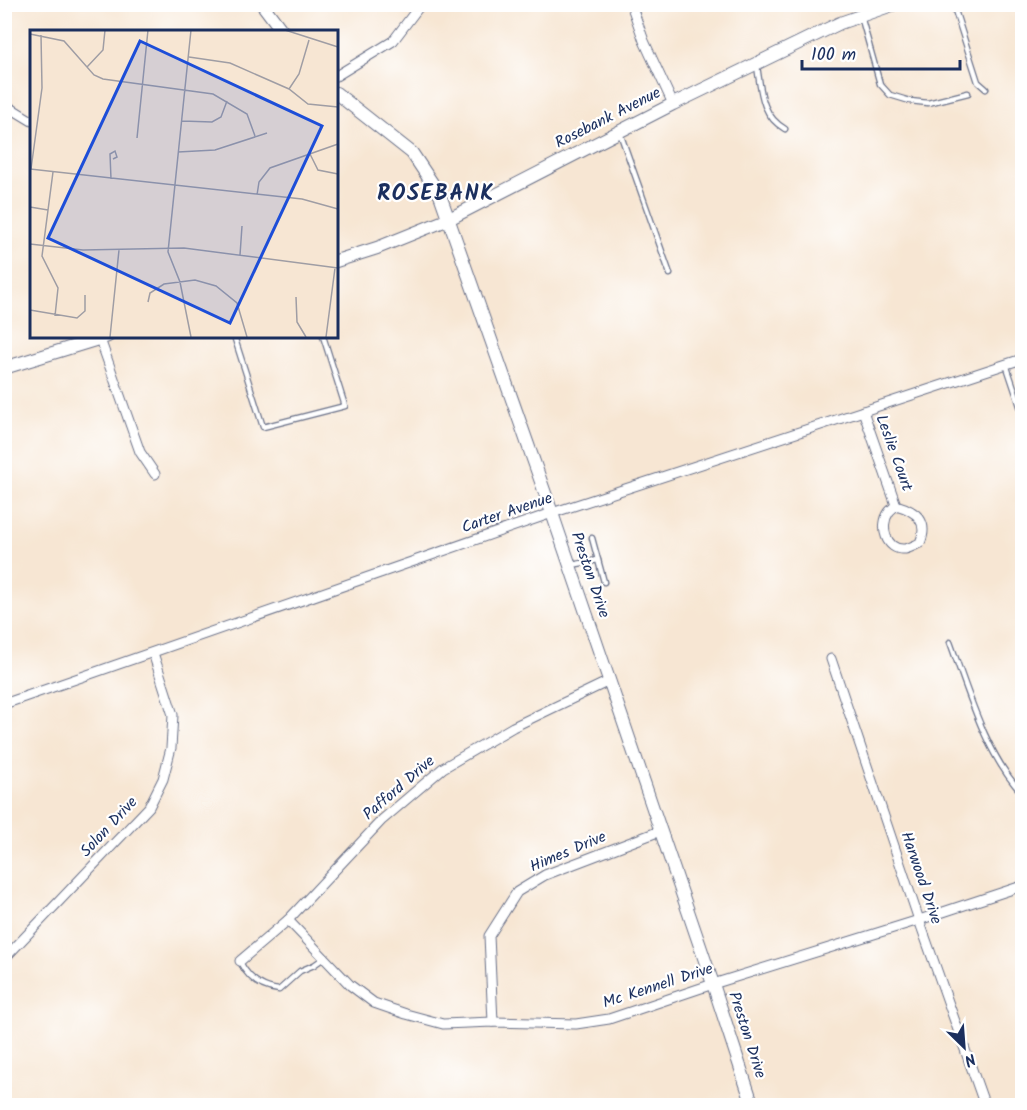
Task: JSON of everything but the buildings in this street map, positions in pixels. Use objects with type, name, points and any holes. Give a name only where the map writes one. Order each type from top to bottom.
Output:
[{"type":"street","points":[[261,4],[281,30]]},
{"type":"street","points":[[338,75],[393,41],[422,4]]},
{"type":"street","points":[[631,4],[644,41],[673,104]]},
{"type":"street","name":"Rosebank Avenue","points":[[338,260],[377,248],[449,219],[619,131],[840,23],[895,4]]},
{"type":"street","name":"Preston Drive","points":[[338,95],[412,153],[440,195],[570,565],[753,1106]]},
{"type":"street","points":[[4,104],[30,120]]},
{"type":"street","points":[[4,368],[101,338]]},
{"type":"street","points":[[104,338],[140,452],[155,474]]},
{"type":"street","name":"Carter Avenue","points":[[4,704],[552,513],[1023,359]]},
{"type":"street","name":"Leslie Court","points":[[862,411],[896,505]]},
{"type":"street","name":"Leslie Court","points":[[896,505],[908,509],[922,523],[924,532],[920,543],[907,549],[896,548],[888,541],[884,527],[888,513],[896,505]]},
{"type":"street","name":"Solon Drive","points":[[4,959],[149,807],[163,779],[171,748],[172,715],[153,652]]},
{"type":"street","name":"Harwood Drive","points":[[831,659],[986,1106]]},
{"type":"street","name":"Pafford Drive","points":[[240,962],[288,920],[382,820],[444,768],[513,727],[609,681]]},
{"type":"street","name":"Himes Drive","points":[[493,1022],[489,936],[518,892],[545,875],[660,831]]},
{"type":"street","name":"Mc Kennell Drive","points":[[288,920],[350,985],[374,1003],[443,1024],[576,1023],[609,1019],[1023,886]]},
{"type":"lane","points":[[953,4],[978,82],[986,89]]},
{"type":"lane","points":[[861,16],[880,84],[890,95],[928,103],[968,93]]},
{"type":"lane","points":[[756,64],[763,103],[775,123],[785,129]]},
{"type":"lane","points":[[619,131],[669,274]]},
{"type":"lane","points":[[235,338],[263,427],[345,406],[324,338]]},
{"type":"lane","points":[[1006,364],[1023,412]]},
{"type":"lane","points":[[592,538],[604,582]]},
{"type":"lane","points":[[570,565],[598,560]]},
{"type":"lane","points":[[950,642],[989,743],[1007,774],[1023,793]]},
{"type":"lane","points":[[240,962],[250,977],[263,986],[279,990],[300,971],[324,958]]},
{"type":"district","name":"ROSEBANK","points":[[436,194]]}]
